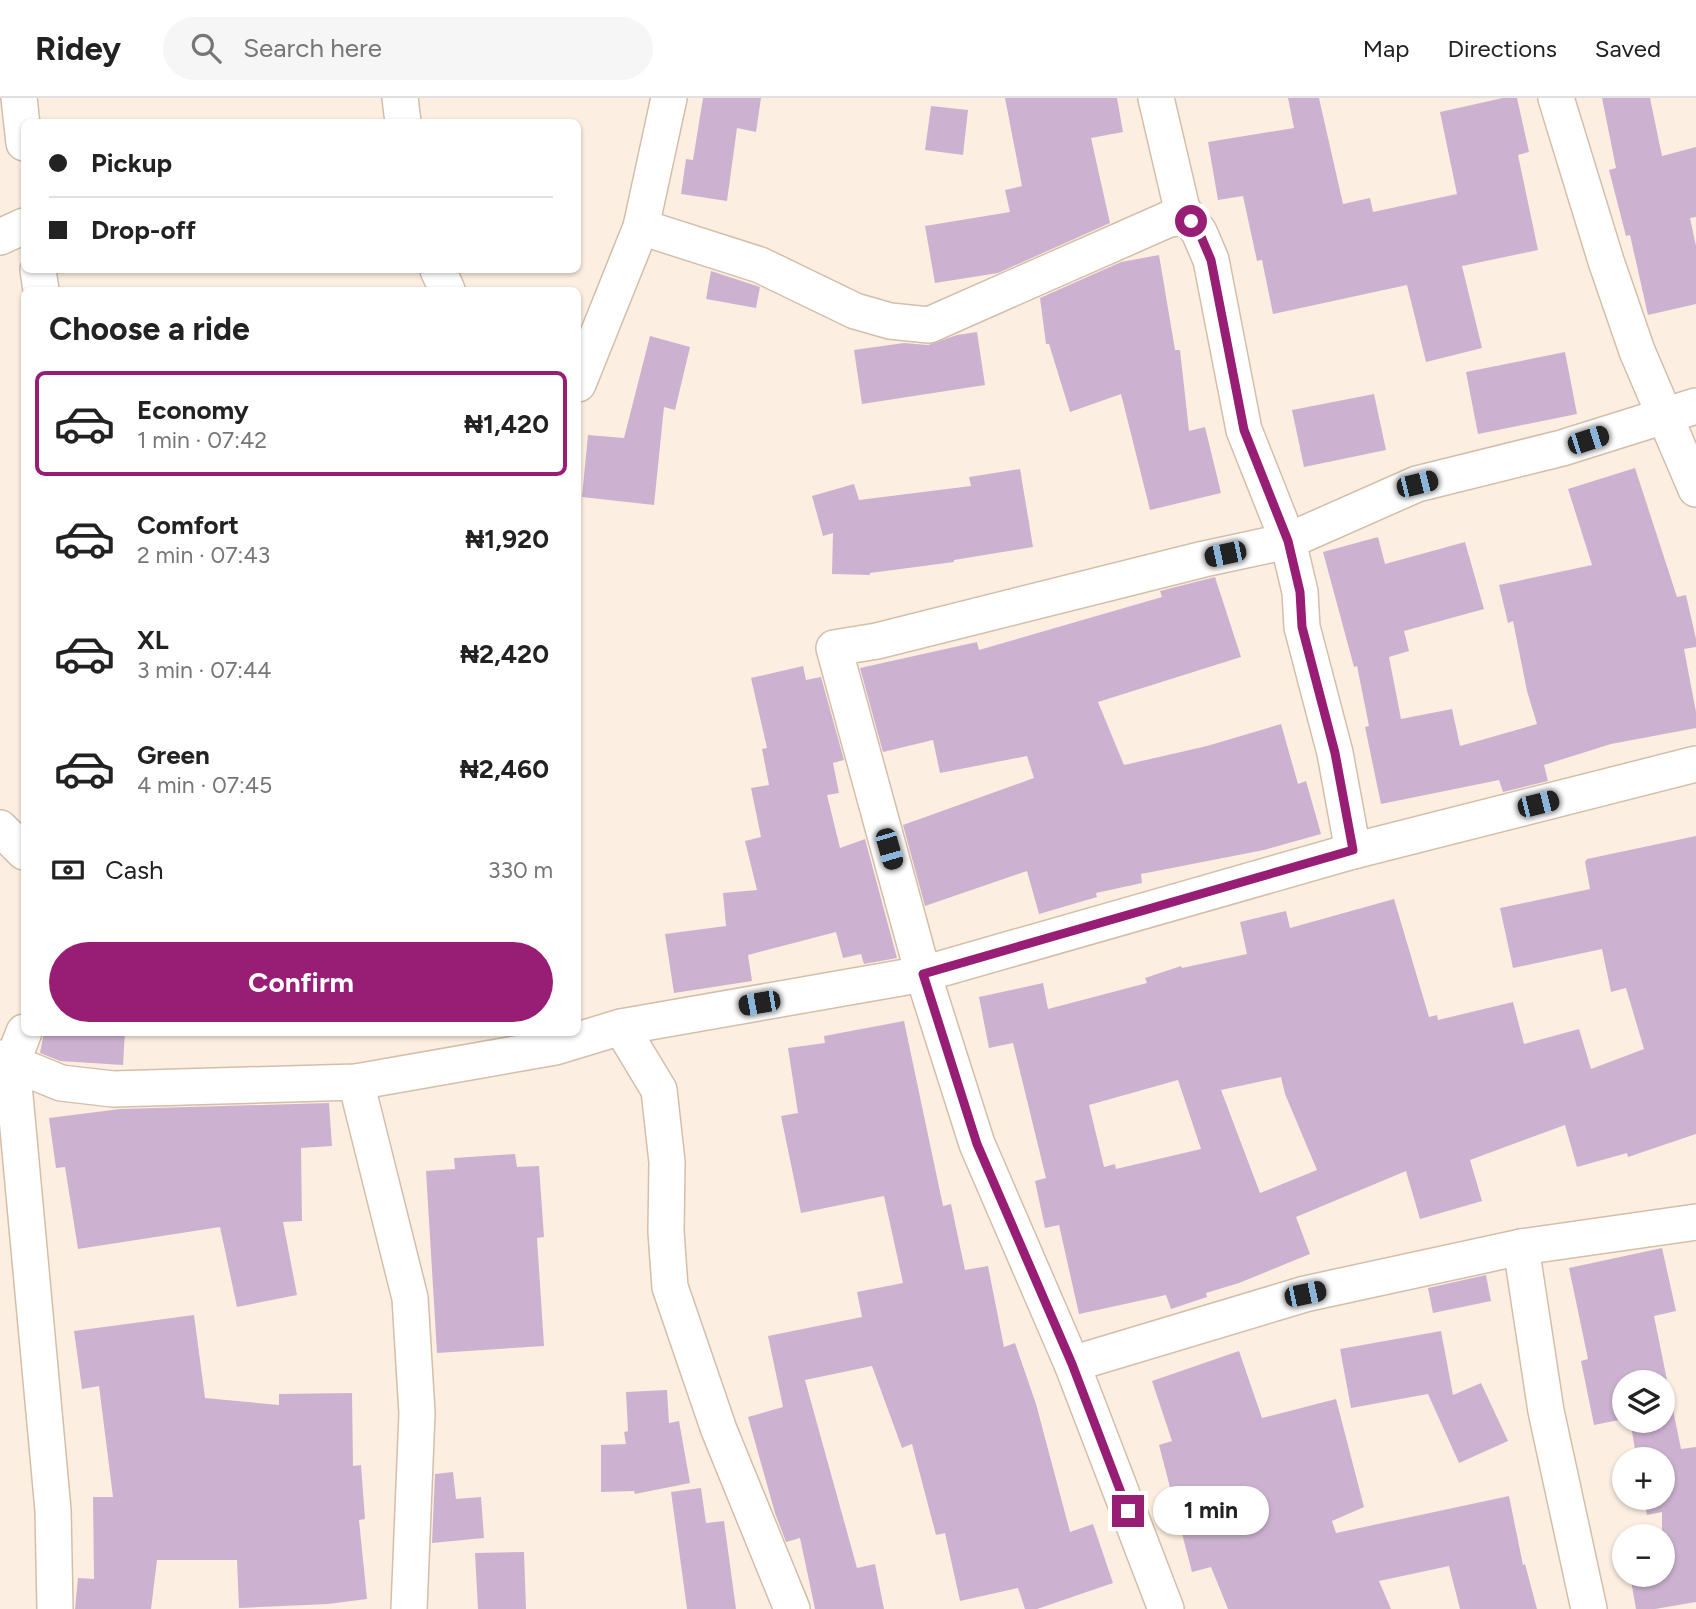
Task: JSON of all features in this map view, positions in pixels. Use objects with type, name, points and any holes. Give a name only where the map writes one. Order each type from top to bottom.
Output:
[{"type":"street","points":[[19,98],[21,119]]},
{"type":"street","points":[[400,98],[403,119]]},
{"type":"street","points":[[581,377],[641,227],[669,98]]},
{"type":"street","points":[[1156,98],[1182,209],[1199,232],[1211,260],[1244,430],[1288,541],[1300,592],[1302,627],[1335,753],[1353,850]]},
{"type":"street","points":[[1556,98],[1628,326],[1680,410],[1696,489]]},
{"type":"street","points":[[641,227],[760,265],[855,311],[890,321],[929,325],[1169,219],[1179,218],[1182,209]]},
{"type":"street","points":[[0,237],[21,227]]},
{"type":"street","points":[[1166,1609],[1072,1364],[977,1144],[923,974],[834,648],[877,641],[1204,559],[1288,541],[1417,484],[1562,448],[1680,410]]},
{"type":"street","points":[[581,1035],[923,974],[1353,850],[1696,764]]},
{"type":"street","points":[[0,828],[21,849]]},
{"type":"street","points":[[621,1027],[659,1090],[667,1162],[666,1231],[670,1287],[719,1430],[792,1609]]},
{"type":"street","points":[[12,1051],[61,1083],[113,1090],[356,1082],[575,1036]]},
{"type":"street","points":[[12,1051],[53,1510],[55,1609]]},
{"type":"street","points":[[356,1082],[410,1298],[417,1413],[409,1609]]},
{"type":"street","points":[[1072,1364],[1305,1294],[1521,1247],[1696,1222]]},
{"type":"street","points":[[1521,1247],[1546,1411],[1589,1609]]},
{"type":"building","points":[[703,98],[761,98],[756,132],[737,128],[727,201],[681,194],[686,159],[693,160]]},
{"type":"building","points":[[1005,98],[1117,98],[1123,132],[1091,138],[1110,223],[998,273],[935,283],[925,226],[1010,212],[1005,190],[1022,186]]},
{"type":"building","points":[[1288,98],[1319,98],[1343,204],[1370,198],[1373,212],[1457,194],[1440,112],[1503,98],[1517,98],[1529,152],[1518,155],[1538,250],[1462,266],[1482,348],[1426,362],[1407,285],[1273,314],[1262,260],[1257,261],[1243,196],[1218,200],[1208,142],[1294,128]]},
{"type":"building","points":[[1602,98],[1650,98],[1662,156],[1696,147],[1696,217],[1690,218],[1696,246],[1696,304],[1648,315],[1630,235],[1626,236],[1609,170],[1616,168]]},
{"type":"building","points":[[931,106],[968,110],[963,155],[925,150]]},
{"type":"building","points":[[1159,255],[1175,350],[1180,350],[1189,431],[1205,427],[1221,493],[1150,510],[1121,394],[1070,412],[1049,344],[1046,344],[1040,298],[1121,262]]},
{"type":"building","points":[[711,271],[760,287],[756,308],[706,299]]},
{"type":"building","points":[[977,332],[985,385],[862,404],[854,350],[904,343],[928,345],[957,335]]},
{"type":"building","points":[[650,336],[690,347],[675,410],[664,407],[654,505],[582,497],[588,435],[624,438]]},
{"type":"building","points":[[1565,352],[1577,414],[1478,434],[1466,372]]},
{"type":"building","points":[[1374,394],[1386,450],[1304,467],[1292,410]]},
{"type":"building","points":[[1635,468],[1677,597],[1686,595],[1696,639],[1696,647],[1684,649],[1696,712],[1696,728],[1611,744],[1544,765],[1548,781],[1503,792],[1499,780],[1381,804],[1365,727],[1369,726],[1357,666],[1354,667],[1323,552],[1378,537],[1385,564],[1465,542],[1484,609],[1404,631],[1409,651],[1389,657],[1401,719],[1452,709],[1460,746],[1537,724],[1527,691],[1513,621],[1508,623],[1499,585],[1592,565],[1568,489]]},
{"type":"building","points":[[1020,469],[1033,547],[870,575],[832,574],[833,533],[823,536],[812,496],[854,484],[859,500],[971,486],[969,477]]},
{"type":"building","points":[[1215,577],[1241,657],[1098,702],[1124,765],[1207,746],[1281,724],[1298,784],[1306,781],[1321,834],[1264,850],[1141,874],[1142,883],[1096,893],[1097,897],[1039,914],[1027,871],[925,906],[903,825],[1034,778],[1027,756],[940,773],[933,740],[883,752],[860,668],[977,642],[979,650],[1162,597],[1160,591]]},
{"type":"building","points":[[803,666],[806,680],[821,677],[844,760],[833,763],[839,793],[827,795],[840,848],[865,839],[897,958],[864,964],[861,954],[843,958],[836,932],[748,955],[752,981],[674,993],[665,934],[726,926],[723,893],[757,890],[745,841],[761,837],[751,788],[769,785],[762,749],[767,748],[751,678]]},
{"type":"building","points":[[1696,836],[1696,1134],[1628,1157],[1627,1153],[1577,1167],[1565,1125],[1470,1160],[1482,1201],[1420,1219],[1406,1171],[1296,1217],[1310,1254],[1171,1309],[1166,1295],[1079,1314],[1059,1225],[1045,1228],[1035,1181],[1046,1178],[1013,1043],[989,1048],[979,997],[1043,983],[1048,1009],[1147,983],[1145,978],[1181,966],[1182,968],[1247,954],[1240,922],[1286,911],[1290,928],[1394,899],[1429,1017],[1437,1015],[1438,1020],[1513,1002],[1524,1044],[1579,1029],[1591,1069],[1644,1049],[1626,988],[1611,992],[1602,949],[1513,968],[1500,908],[1590,889],[1585,862],[1587,859]],"holes":[[[1281,1077],[1285,1094],[1317,1170],[1260,1193],[1221,1090]],[[1178,1080],[1201,1149],[1116,1169],[1115,1164],[1104,1167],[1089,1105]]]},
{"type":"building","points":[[904,1021],[943,1206],[951,1204],[965,1270],[988,1266],[1004,1347],[1015,1343],[1036,1404],[1070,1532],[1093,1524],[1113,1583],[1037,1609],[1025,1609],[1018,1588],[960,1601],[945,1533],[936,1535],[912,1444],[902,1448],[872,1366],[805,1380],[857,1568],[875,1564],[884,1609],[815,1609],[800,1538],[786,1542],[748,1417],[783,1407],[768,1336],[862,1317],[857,1292],[903,1283],[884,1196],[801,1213],[781,1116],[798,1113],[788,1048],[825,1043],[824,1036]]},
{"type":"building","points":[[43,1036],[125,1036],[123,1065],[60,1061],[40,1053]]},
{"type":"building","points":[[329,1103],[332,1146],[301,1148],[302,1221],[283,1222],[297,1295],[237,1307],[220,1227],[78,1249],[65,1167],[56,1168],[49,1118],[120,1109]]},
{"type":"building","points":[[515,1154],[517,1167],[539,1166],[544,1237],[537,1238],[544,1346],[437,1353],[426,1171],[455,1169],[454,1158]]},
{"type":"building","points":[[1662,1248],[1676,1311],[1654,1316],[1665,1370],[1612,1370],[1612,1421],[1594,1425],[1581,1361],[1588,1359],[1569,1268]]},
{"type":"building","points":[[1486,1275],[1491,1301],[1433,1313],[1428,1288]]},
{"type":"building","points":[[194,1315],[205,1398],[279,1405],[279,1394],[352,1393],[353,1466],[361,1465],[365,1519],[359,1520],[367,1599],[328,1604],[239,1608],[237,1560],[157,1560],[151,1609],[75,1609],[78,1578],[94,1579],[93,1497],[113,1497],[99,1386],[82,1389],[74,1331]]},
{"type":"building","points":[[1441,1331],[1453,1395],[1481,1383],[1508,1441],[1459,1463],[1428,1394],[1351,1408],[1340,1349]]},
{"type":"building","points":[[1239,1351],[1262,1418],[1336,1399],[1364,1507],[1332,1521],[1336,1533],[1509,1496],[1523,1565],[1525,1564],[1537,1609],[1460,1609],[1449,1566],[1379,1581],[1391,1609],[1228,1609],[1211,1567],[1192,1572],[1159,1445],[1172,1441],[1152,1381]]},
{"type":"building","points":[[667,1390],[669,1423],[679,1421],[690,1483],[635,1494],[634,1491],[601,1492],[601,1445],[626,1444],[626,1392]]},
{"type":"building","points":[[1675,1419],[1681,1449],[1696,1447],[1696,1602],[1655,1609],[1636,1609],[1632,1587],[1675,1587],[1675,1524],[1662,1524],[1662,1512],[1647,1515],[1646,1510],[1675,1510],[1675,1447],[1635,1447],[1632,1433],[1675,1433]]},
{"type":"building","points":[[453,1472],[456,1499],[481,1497],[484,1538],[432,1543],[435,1474]]},
{"type":"building","points":[[701,1488],[706,1523],[724,1521],[736,1609],[687,1609],[671,1492]]},
{"type":"building","points":[[524,1552],[526,1609],[478,1609],[475,1553]]},
{"type":"route","points":[[1128,1511],[1072,1364],[977,1144],[923,974],[1353,850],[1335,753],[1308,657],[1302,627],[1300,592],[1288,541],[1244,430],[1211,260],[1191,221]]}]
